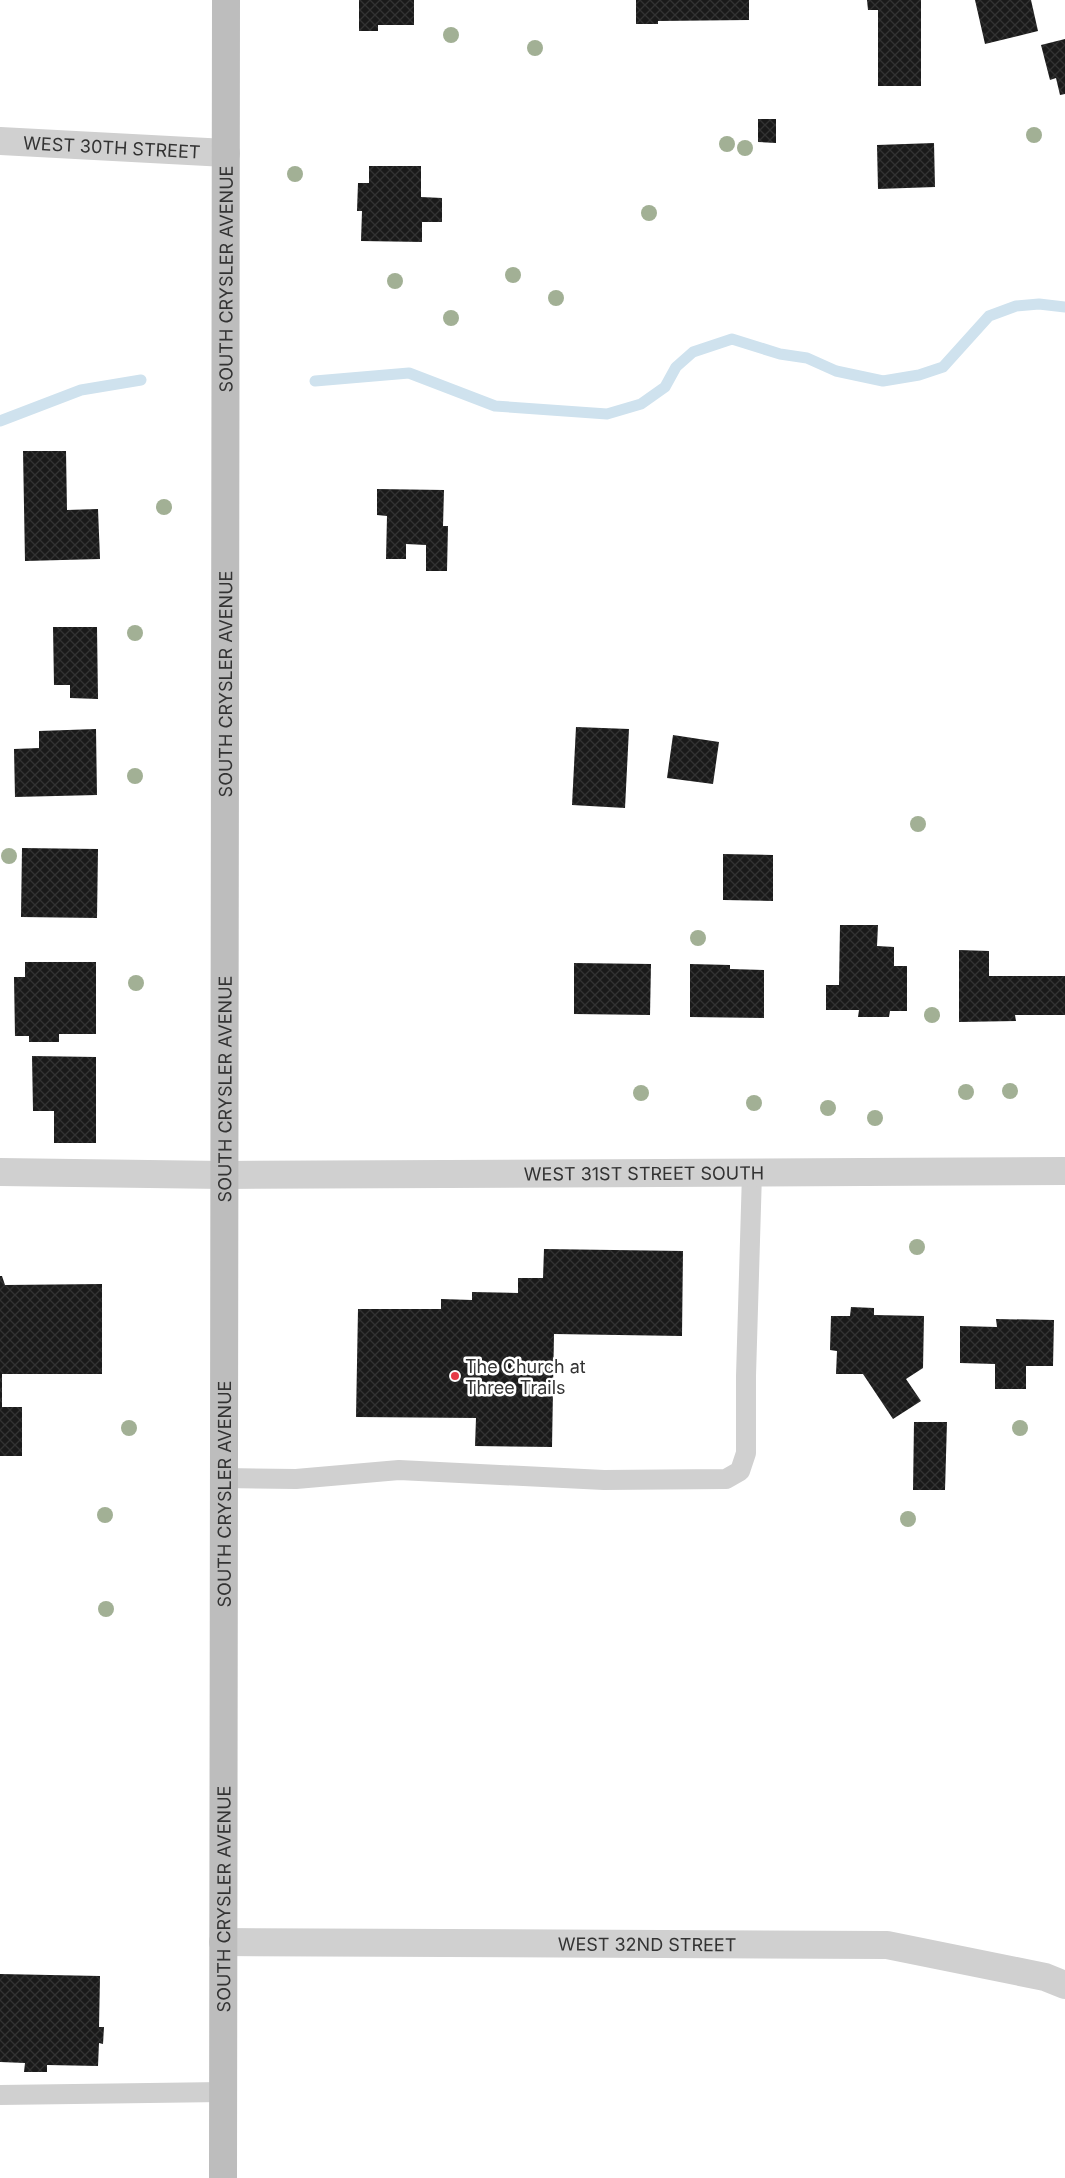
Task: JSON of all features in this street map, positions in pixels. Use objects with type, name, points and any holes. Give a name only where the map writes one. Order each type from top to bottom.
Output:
[{"type":"main road","name":"SOUTH CRYSLER AVENUE","points":[[223,2178],[226,0]]},
{"type":"street","name":"WEST 30TH STREET","points":[[0,141],[226,153]]},
{"type":"street","name":"WEST 31ST STREET SOUTH","points":[[0,1172],[224,1175],[1065,1172]]},
{"type":"street","name":"WEST 32ND STREET","points":[[224,1942],[887,1945],[1045,1977],[1065,1985]]},
{"type":"lane","points":[[224,1478],[296,1479],[399,1470],[604,1480],[726,1479],[740,1471],[746,1453],[746,1376],[752,1174]]},
{"type":"lane","points":[[0,2095],[224,2092]]},
{"type":"building","points":[[359,0],[414,0],[414,25],[378,25],[378,31],[359,31]]},
{"type":"building","points":[[636,0],[749,0],[749,20],[658,21],[658,24],[636,24]]},
{"type":"building","points":[[867,0],[921,0],[921,86],[878,86],[878,10],[868,10]]},
{"type":"building","points":[[975,0],[1031,0],[1038,31],[985,44]]},
{"type":"building","points":[[1065,39],[1065,94],[1060,95],[1056,78],[1050,80],[1041,45]]},
{"type":"building","points":[[758,119],[776,119],[776,143],[758,142]]},
{"type":"building","points":[[934,143],[935,187],[878,189],[877,145]]},
{"type":"building","points":[[369,166],[421,166],[421,197],[442,198],[442,222],[422,222],[422,242],[361,241],[362,211],[357,211],[358,183],[369,183]]},
{"type":"building","points":[[23,451],[66,451],[67,510],[98,509],[100,559],[25,561]]},
{"type":"building","points":[[377,489],[444,490],[443,526],[448,526],[447,571],[426,571],[426,545],[406,544],[406,559],[386,559],[387,516],[377,515]]},
{"type":"building","points":[[53,627],[97,627],[98,699],[70,698],[70,685],[54,685]]},
{"type":"building","points":[[576,727],[629,729],[625,808],[572,805]]},
{"type":"building","points":[[96,729],[97,795],[15,797],[14,749],[39,748],[39,731]]},
{"type":"building","points":[[673,735],[719,742],[713,784],[667,778]]},
{"type":"building","points":[[22,848],[98,849],[97,918],[21,917]]},
{"type":"building","points":[[723,854],[773,855],[773,901],[723,900]]},
{"type":"building","points":[[840,925],[878,925],[877,946],[894,947],[894,966],[907,966],[907,1011],[890,1011],[889,1017],[858,1017],[859,1010],[826,1010],[826,985],[839,985]]},
{"type":"building","points":[[959,950],[989,951],[989,976],[1065,976],[1065,1015],[1015,1015],[1016,1021],[959,1022]]},
{"type":"building","points":[[25,962],[96,962],[96,1034],[59,1034],[59,1042],[29,1042],[29,1036],[15,1036],[14,977],[25,977]]},
{"type":"building","points":[[574,963],[651,964],[650,1015],[574,1014]]},
{"type":"building","points":[[690,964],[730,965],[730,969],[764,970],[764,1018],[690,1017]]},
{"type":"building","points":[[32,1056],[96,1057],[96,1143],[54,1143],[54,1111],[33,1111]]},
{"type":"building","name":"The Church at Three Trails","points":[[544,1249],[683,1251],[682,1336],[554,1334],[552,1447],[475,1446],[476,1418],[356,1417],[358,1309],[441,1309],[441,1299],[472,1300],[472,1292],[518,1293],[518,1278],[543,1278]]},
{"type":"building","points":[[0,1276],[2,1276],[5,1285],[102,1284],[102,1374],[2,1374],[2,1407],[22,1407],[22,1456],[0,1456]]},
{"type":"building","points":[[851,1307],[874,1308],[874,1315],[924,1316],[923,1368],[906,1379],[921,1401],[893,1419],[863,1374],[836,1374],[837,1351],[830,1350],[831,1316],[850,1316]]},
{"type":"building","points":[[996,1319],[1054,1320],[1053,1366],[1026,1366],[1026,1389],[995,1389],[995,1364],[960,1363],[960,1326],[997,1327]]},
{"type":"building","points":[[914,1422],[947,1422],[945,1490],[913,1490]]},
{"type":"building","points":[[0,1974],[100,1976],[99,2027],[104,2027],[103,2044],[99,2043],[98,2066],[47,2065],[47,2072],[24,2072],[25,2063],[0,2062]]},
{"type":"waterway","points":[[315,381],[409,373],[495,406],[607,414],[641,404],[665,387],[676,367],[693,352],[732,339],[780,354],[807,358],[836,371],[883,381],[919,375],[943,367],[989,316],[1016,306],[1039,304],[1065,307]]},
{"type":"waterway","points":[[0,421],[81,390],[141,380]]},
{"type":"place","name":"The Church at Three Trails","points":[[455,1376]]}]
